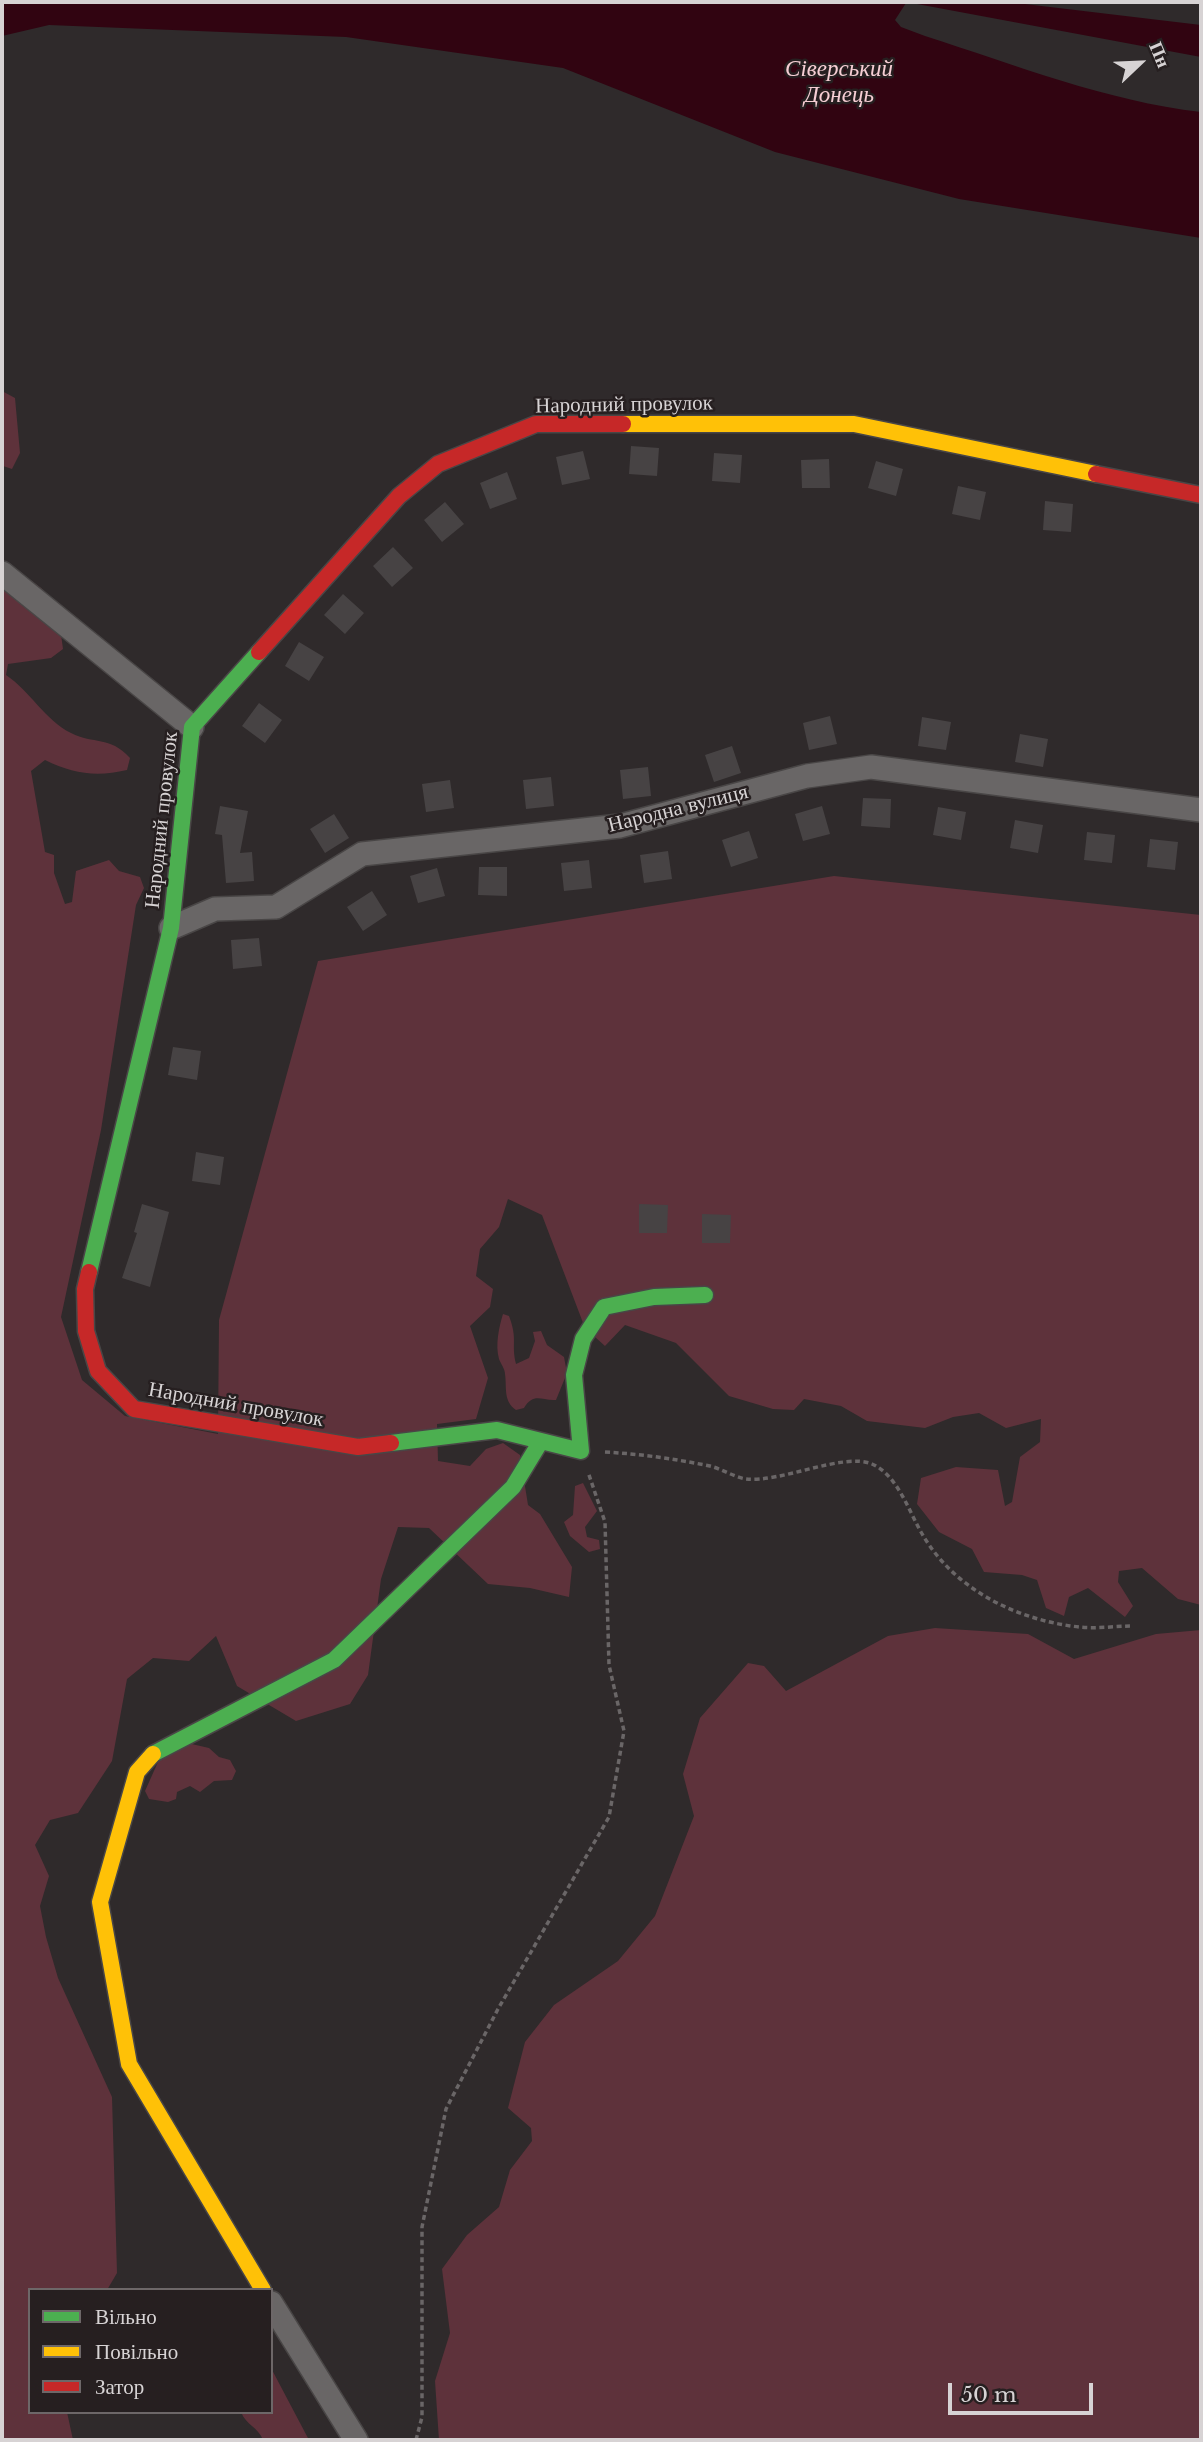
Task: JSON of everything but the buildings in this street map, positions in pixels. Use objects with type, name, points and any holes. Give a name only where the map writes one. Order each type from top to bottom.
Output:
[{"type":"street","name":"Народний провулок","points":[[581,1451],[497,1430],[358,1447],[345,1445],[134,1409],[98,1371],[86,1331],[85,1289],[171,928],[192,727],[399,496],[438,464],[536,424],[854,424],[1201,495]]},
{"type":"street","points":[[2,573],[192,727]]},
{"type":"street","name":"Народна вулиця","points":[[171,928],[215,909],[276,907],[362,854],[620,826],[807,776],[871,767],[1201,810]]},
{"type":"street","points":[[581,1451],[574,1375],[583,1339],[604,1307],[654,1297],[705,1295]]},
{"type":"street","points":[[262,2288],[129,2064],[100,1902],[137,1772],[157,1750],[334,1660],[513,1487],[541,1441]]},
{"type":"street","points":[[273,2306],[356,2440]]},
{"type":"path","points":[[416,2440],[422,2417],[422,2227],[446,2109],[498,2009],[609,1817],[616,1780],[624,1731],[609,1665],[605,1522],[581,1451],[650,1455],[714,1467],[745,1479],[775,1477],[842,1464],[870,1463],[890,1476],[923,1536],[957,1580],[1013,1611],[1080,1628],[1133,1626]]},
{"type":"shaded area","points":[[2,391],[15,398],[20,453],[12,469],[3,466],[2,469]]},
{"type":"shaded area","points":[[2,559],[41,588],[57,605],[63,649],[51,658],[8,664],[6,675],[62,727],[79,737],[115,746],[130,758],[127,770],[116,772],[85,773],[45,760],[31,771],[45,852],[54,855],[54,873],[65,904],[72,902],[76,871],[109,860],[119,871],[140,877],[144,888],[136,905],[101,1130],[61,1317],[82,1380],[125,1416],[218,1434],[219,1320],[318,961],[834,876],[1201,915],[1201,1605],[1178,1599],[1142,1568],[1119,1571],[1118,1582],[1133,1606],[1125,1617],[1088,1588],[1069,1597],[1064,1616],[1046,1608],[1037,1580],[1022,1575],[984,1572],[972,1549],[939,1532],[917,1504],[921,1478],[956,1467],[998,1470],[1005,1506],[1012,1502],[1020,1457],[1040,1442],[1041,1419],[1006,1428],[979,1413],[953,1417],[925,1428],[867,1421],[841,1406],[804,1399],[794,1410],[773,1409],[729,1396],[676,1343],[625,1325],[605,1346],[585,1328],[542,1215],[508,1199],[499,1227],[480,1249],[476,1276],[493,1289],[490,1307],[470,1326],[488,1378],[476,1419],[437,1424],[438,1461],[470,1466],[486,1449],[503,1443],[520,1455],[528,1505],[540,1514],[572,1567],[569,1597],[530,1588],[488,1584],[429,1528],[398,1527],[381,1579],[368,1675],[350,1704],[296,1721],[237,1686],[216,1636],[189,1661],[153,1658],[127,1679],[112,1761],[78,1813],[50,1820],[35,1845],[49,1876],[40,1906],[58,1978],[112,2097],[117,2273],[108,2288],[28,2288],[28,2414],[67,2414],[73,2440],[2,2440]]},
{"type":"shaded area","points":[[503,1314],[509,1316],[512,1324],[516,1364],[529,1358],[535,1341],[533,1332],[541,1331],[547,1345],[564,1357],[567,1373],[556,1400],[538,1398],[516,1410],[509,1403],[505,1372],[497,1348]]},
{"type":"shaded area","points":[[583,1483],[597,1511],[585,1527],[587,1537],[599,1540],[600,1549],[589,1552],[570,1536],[564,1522],[573,1515],[575,1486]]},
{"type":"shaded area","points":[[935,1628],[1028,1634],[1074,1659],[1156,1634],[1201,1630],[1201,2440],[439,2440],[435,2381],[450,2333],[442,2269],[467,2235],[499,2207],[510,2170],[532,2141],[531,2128],[508,2108],[525,2042],[554,2005],[618,1961],[655,1916],[694,1816],[683,1774],[700,1718],[748,1663],[764,1666],[786,1691],[888,1636]]},
{"type":"shaded area","points":[[183,1742],[209,1748],[219,1757],[230,1760],[236,1771],[232,1780],[214,1781],[200,1792],[190,1786],[177,1792],[176,1799],[168,1802],[149,1799],[145,1791],[162,1753]]},
{"type":"shaded area","points":[[273,2372],[309,2440],[263,2440],[242,2414],[273,2414]]},
{"type":"water","name":"Сіверський Донець","points":[[2,2],[1008,2],[1201,25],[1201,57],[917,4],[906,3],[895,20],[901,27],[925,36],[1062,81],[1131,100],[1201,112],[1201,238],[959,199],[775,152],[563,68],[346,37],[49,25],[2,36]]},
{"type":"traffic: fast","points":[[89,1272],[171,928],[192,727],[259,652]]},
{"type":"traffic: fast","points":[[391,1443],[497,1430],[581,1451],[574,1375],[583,1339],[604,1307],[654,1297],[705,1295]]},
{"type":"traffic: fast","points":[[153,1754],[334,1660],[513,1487],[541,1441]]},
{"type":"traffic: slow","points":[[623,424],[854,424],[1096,474]]},
{"type":"traffic: slow","points":[[153,1754],[137,1772],[100,1902],[129,2064],[262,2288]]},
{"type":"traffic: jam","points":[[259,652],[399,496],[438,464],[536,424],[623,424]]},
{"type":"traffic: jam","points":[[1096,474],[1201,495]]},
{"type":"traffic: jam","points":[[89,1272],[85,1289],[86,1331],[98,1371],[134,1409],[358,1447],[391,1443]]}]
